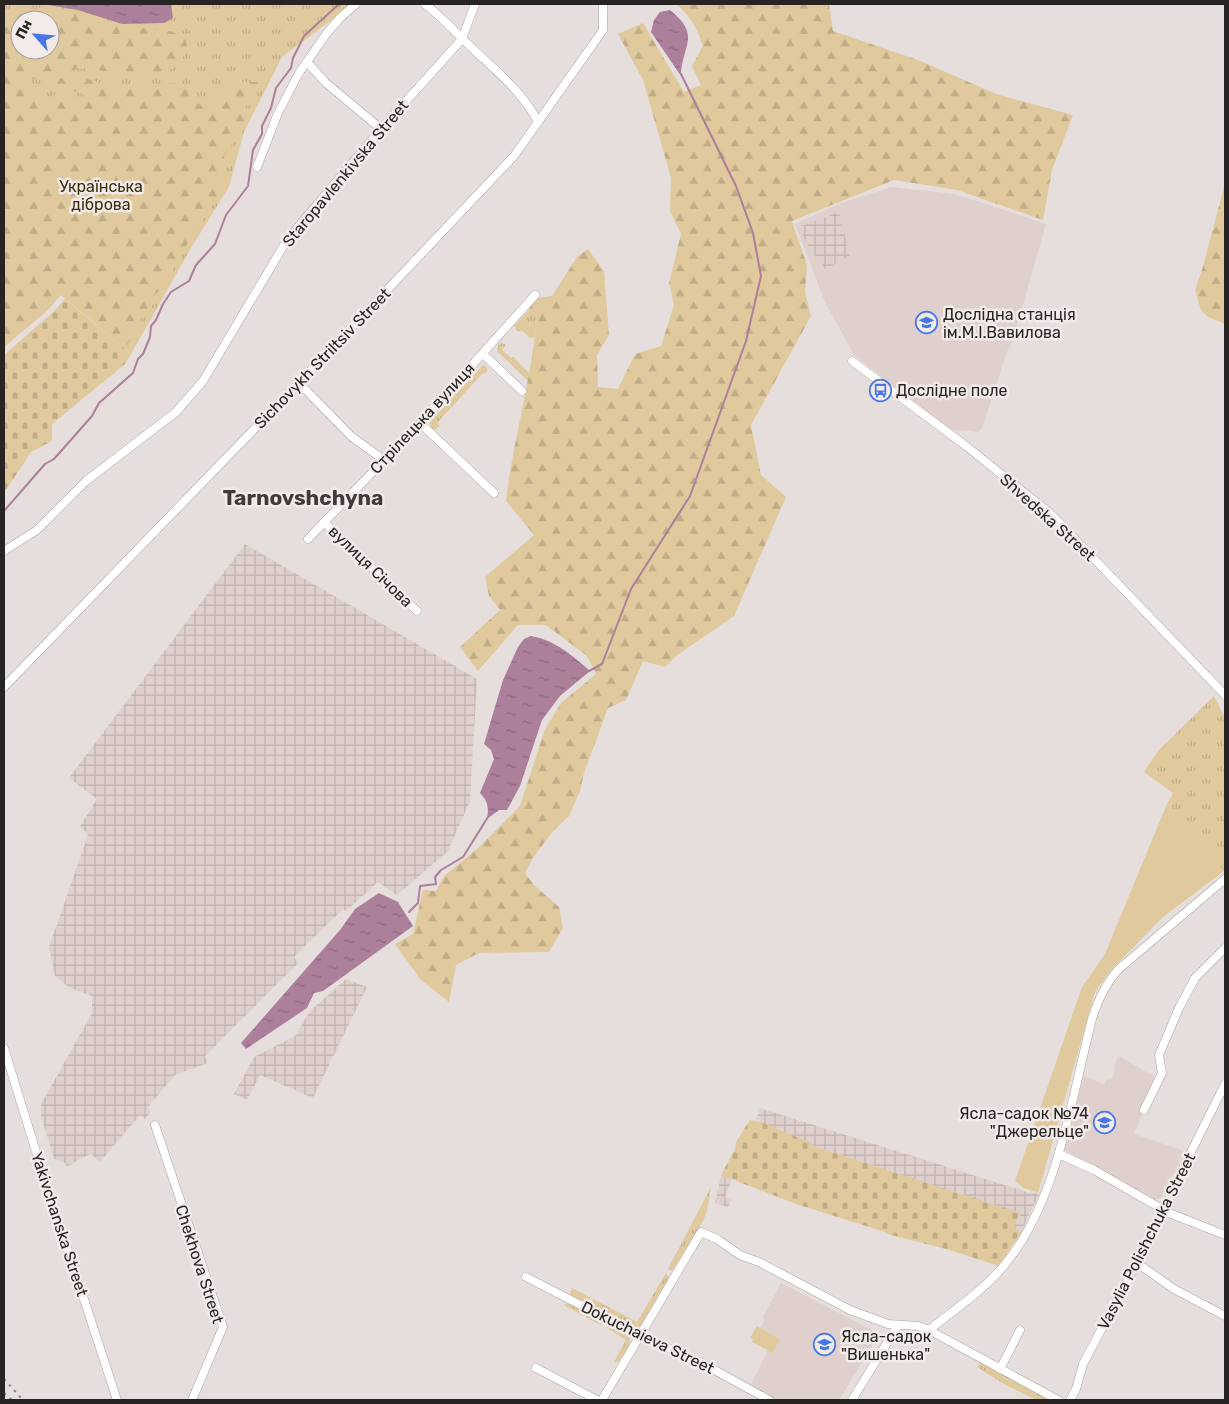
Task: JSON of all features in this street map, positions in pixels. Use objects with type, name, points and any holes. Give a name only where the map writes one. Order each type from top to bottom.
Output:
[{"type":"street","points":[[257,167],[278,113],[298,73],[341,17],[356,4]]},
{"type":"street","points":[[425,4],[446,20],[462,39],[514,88],[529,106],[538,122]]},
{"type":"street","name":"Staropavlenkivska Street","points":[[4,551],[37,530],[86,481],[176,412],[203,381],[287,240],[381,129],[462,39],[475,4]]},
{"type":"street","name":"Sichovykh Striltsiv Street","points":[[4,687],[514,156],[603,30],[602,4]]},
{"type":"street","points":[[306,62],[326,83],[381,129]]},
{"type":"street","name":"Стрілецька вулиця","points":[[308,539],[420,423],[535,296]]},
{"type":"street","points":[[483,354],[522,391]]},
{"type":"street","name":"Shvedska Street","points":[[852,361],[966,446],[1051,514],[1225,695]]},
{"type":"street","points":[[299,382],[352,437],[384,460]]},
{"type":"street","points":[[420,423],[494,493]]},
{"type":"street","name":"вулиця Січова","points":[[324,522],[417,611]]},
{"type":"street","points":[[929,1330],[984,1287],[1009,1259],[1032,1220],[1059,1154],[1092,1019],[1107,984],[1120,968],[1225,879]]},
{"type":"street","points":[[1144,1110],[1162,1074],[1159,1055],[1182,1001],[1199,973],[1225,948]]},
{"type":"street","name":"Yakivchanska Street","points":[[4,1048],[44,1179],[117,1400]]},
{"type":"street","name":"Vasylia Polishchuka Street","points":[[1070,1400],[1076,1389],[1083,1364],[1164,1211],[1181,1172],[1225,1084]]},
{"type":"street","name":"Chekhova Street","points":[[155,1125],[222,1327],[192,1400]]},
{"type":"street","points":[[1059,1154],[1115,1182],[1164,1211],[1225,1235]]},
{"type":"street","points":[[602,1400],[701,1232],[717,1239],[740,1254],[808,1287],[838,1305],[888,1324],[918,1326],[929,1330],[1058,1400]]},
{"type":"street","points":[[1137,1263],[1174,1289],[1225,1316]]},
{"type":"street","name":"Dokuchaieva Street","points":[[526,1277],[641,1336],[700,1362],[769,1400]]},
{"type":"street","points":[[852,1400],[898,1325]]},
{"type":"street","points":[[1000,1368],[1020,1330]]},
{"type":"street","points":[[536,1368],[597,1400]]},
{"type":"shaded area","name":"Дослідна станція ім.М.І.Вавилова","points":[[892,187],[955,194],[1046,224],[1012,343],[1008,349],[982,428],[978,432],[950,429],[854,355],[825,302],[795,224],[841,203]]},
{"type":"shaded area","points":[[839,212],[850,256],[825,269],[811,248],[809,248],[799,227]]},
{"type":"shaded area","points":[[245,544],[477,679],[470,801],[448,851],[397,895],[378,882],[346,911],[343,909],[294,957],[298,963],[205,1056],[208,1063],[175,1075],[147,1108],[151,1112],[145,1119],[140,1115],[100,1162],[91,1154],[67,1167],[64,1162],[54,1159],[41,1116],[41,1104],[92,1013],[92,996],[70,988],[55,976],[49,947],[88,835],[80,826],[97,799],[69,778]]},
{"type":"shaded area","points":[[346,979],[367,987],[313,1098],[260,1075],[247,1100],[234,1094],[254,1057],[295,1036],[310,1011]]},
{"type":"shaded area","name":"Ясла-садок №74 \"Джерельце\"","points":[[1118,1056],[1157,1078],[1134,1134],[1184,1151],[1161,1198],[1158,1199],[1150,1199],[1065,1150],[1084,1076],[1104,1084],[1106,1080],[1111,1079],[1115,1071],[1114,1067]]},
{"type":"shaded area","points":[[760,1108],[1030,1193],[1039,1194],[1021,1232],[1014,1228],[1020,1214],[810,1145],[810,1143],[756,1120]]},
{"type":"shaded area","points":[[721,1175],[732,1179],[725,1197],[731,1200],[728,1207],[715,1203]]},
{"type":"shaded area","name":"Ясла-садок \"Вишенька\"","points":[[781,1283],[876,1332],[877,1338],[839,1400],[773,1400],[750,1387],[768,1350],[773,1353],[780,1339],[760,1328],[764,1322],[763,1317]]},
{"type":"green space","name":"Українська діброва","points":[[4,4],[353,4],[282,57],[244,132],[229,187],[191,248],[131,354],[62,291],[4,341]]},
{"type":"green space","points":[[676,4],[829,4],[833,31],[918,60],[996,94],[1073,115],[1052,170],[1043,220],[957,190],[894,180],[792,221],[807,265],[805,292],[811,316],[751,425],[761,475],[786,497],[734,616],[676,656],[665,667],[643,661],[626,700],[608,708],[584,773],[580,791],[569,816],[553,831],[533,858],[525,873],[534,885],[559,907],[563,928],[549,952],[479,953],[456,965],[449,1002],[421,980],[395,944],[413,934],[423,890],[436,891],[444,876],[478,848],[520,806],[545,729],[561,703],[596,674],[587,656],[546,625],[518,625],[478,671],[460,647],[500,610],[489,596],[485,577],[534,535],[506,501],[535,339],[537,316],[529,310],[535,295],[538,298],[552,296],[577,257],[588,249],[604,271],[609,335],[597,355],[598,387],[618,389],[635,354],[661,346],[674,305],[669,283],[681,234],[670,211],[671,178],[643,80],[618,34],[643,23],[684,92],[701,85],[692,66],[703,46],[692,22]]},
{"type":"green space","points":[[35,8],[71,10],[106,24],[170,31],[186,37],[187,49],[180,63],[162,75],[125,75],[87,68],[55,73],[4,88],[4,10]]},
{"type":"green space","name":"Українська діброва","points":[[74,75],[117,91],[133,87],[146,92],[164,85],[174,84],[194,87],[197,103],[209,108],[236,82],[264,82],[246,106],[246,126],[224,155],[220,193],[182,252],[169,279],[153,297],[125,349],[61,295],[47,311],[4,347],[4,92],[21,89],[34,91],[43,101],[56,95],[88,98],[80,92],[51,87],[49,81]]},
{"type":"green space","points":[[1225,183],[1225,324],[1208,317],[1201,310],[1195,290]]},
{"type":"green space","points":[[65,299],[131,354],[125,364],[52,424],[52,441],[31,452],[4,493],[4,355],[52,313]]},
{"type":"green space","points":[[529,310],[537,316],[535,337],[530,338],[521,330],[518,332],[514,326]]},
{"type":"green space","points":[[501,343],[506,345],[502,350],[511,358],[513,357],[530,374],[529,382],[497,351],[498,345]]},
{"type":"green space","points":[[483,365],[487,367],[485,374],[483,373],[437,423],[440,426],[434,430],[431,428],[430,422]]},
{"type":"green space","points":[[1214,696],[1225,718],[1224,871],[1166,806],[1173,793],[1144,772],[1158,751]]},
{"type":"green space","points":[[1166,806],[1224,871],[1163,917],[1110,971],[1095,992],[1038,1193],[1024,1188],[1015,1181],[1082,987],[1105,954]]},
{"type":"green space","points":[[750,1120],[761,1122],[811,1143],[810,1145],[1020,1213],[1014,1228],[1021,1232],[998,1267],[946,1249],[887,1234],[796,1204],[721,1175],[735,1149],[736,1142]]},
{"type":"green space","points":[[711,1187],[707,1211],[703,1221],[672,1271],[668,1269]]},
{"type":"green space","points":[[666,1273],[669,1278],[638,1328],[632,1328],[589,1306],[593,1299],[637,1322]]},
{"type":"green space","points":[[572,1288],[591,1298],[587,1305],[569,1296]]},
{"type":"green space","points":[[570,1302],[604,1320],[601,1325],[563,1305]]},
{"type":"green space","points":[[608,1323],[624,1332],[630,1338],[629,1346],[618,1362],[614,1362],[626,1340],[606,1327]]},
{"type":"green space","points":[[757,1326],[780,1339],[773,1353],[752,1342],[753,1340],[750,1338]]},
{"type":"green space","points":[[980,1362],[1052,1400],[1036,1400],[1002,1383],[977,1367]]},
{"type":"water","points":[[42,4],[171,4],[173,18],[164,23],[122,24],[78,10]]},
{"type":"water","points":[[670,10],[680,19],[688,34],[681,76],[651,32],[654,20],[660,12]]},
{"type":"water","points":[[531,636],[556,645],[590,671],[560,696],[542,720],[520,786],[507,810],[499,810],[487,819],[487,805],[480,793],[494,759],[491,750],[484,744],[503,680],[518,647],[524,639]]},
{"type":"water","points":[[379,893],[398,902],[413,926],[323,991],[314,993],[307,1008],[246,1049],[241,1043],[340,930],[355,909]]},
{"type":"waterway","points":[[4,511],[45,464],[54,459],[92,416],[99,403],[133,373],[150,337],[151,326],[156,320],[163,304],[171,292],[189,281],[196,265],[215,244],[226,215],[248,186],[253,150],[262,134],[262,126],[271,108],[276,88],[291,68],[293,58],[304,36],[339,4]]},
{"type":"waterway","points":[[589,671],[602,664],[631,589],[690,496],[746,341],[761,276],[753,233],[736,186],[681,74]]},
{"type":"waterway","points":[[409,912],[418,903],[420,886],[436,884],[435,877],[441,870],[463,857],[488,817]]},
{"type":"railway","points":[[4,1379],[23,1400]]},
{"type":"railway","points":[[4,1393],[12,1400]]},
{"type":"place","name":"Дослідна станція ім.М.І.Вавилова","points":[[927,323]]},
{"type":"place","name":"Дослідне поле","points":[[880,390]]},
{"type":"place","name":"Ясла-садок №74 \"Джерельце\"","points":[[1105,1122]]},
{"type":"place","name":"Ясла-садок \"Вишенька\"","points":[[825,1345]]},
{"type":"district","name":"Tarnovshchyna","points":[[303,498]]}]
